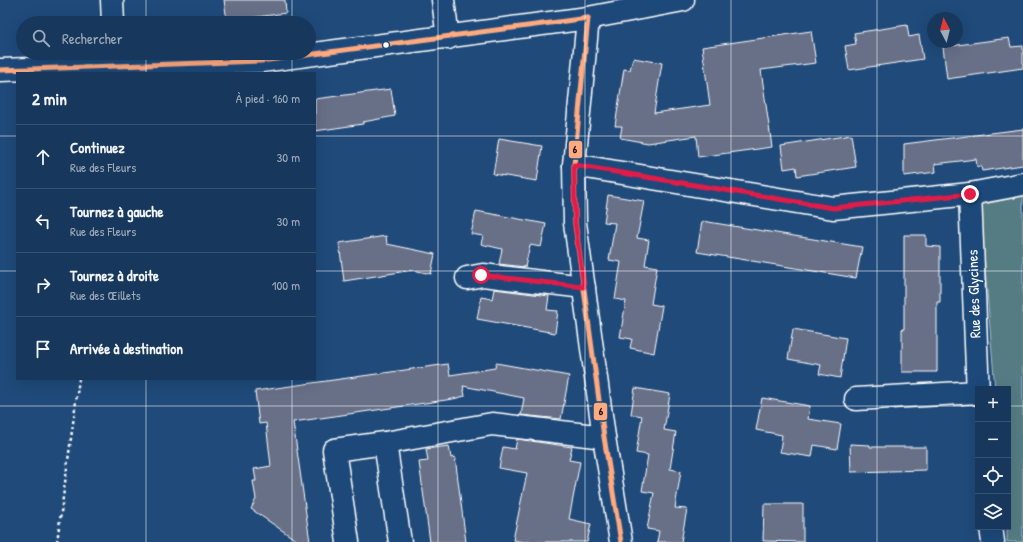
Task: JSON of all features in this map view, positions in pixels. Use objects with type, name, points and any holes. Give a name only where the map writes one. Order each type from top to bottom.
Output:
[{"type":"street","points":[[112,0],[113,16]]},
{"type":"street","points":[[443,0],[448,38]]},
{"type":"street","points":[[316,54],[448,38],[588,18],[683,0]]},
{"type":"street","points":[[588,18],[574,165],[575,223],[604,438],[621,542]]},
{"type":"street","points":[[0,70],[115,60],[269,60]]},
{"type":"street","points":[[574,165],[833,208],[970,194],[1023,184]]},
{"type":"street","name":"Rue des Glycines","points":[[970,194],[978,386]]},
{"type":"street","points":[[467,278],[483,275],[584,287]]},
{"type":"street","points":[[856,399],[975,393]]},
{"type":"street","points":[[348,542],[334,450],[385,443],[492,424],[604,438]]},
{"type":"street","points":[[385,443],[400,542]]},
{"type":"street","points":[[991,530],[993,542]]},
{"type":"path","points":[[57,542],[78,380]]},
{"type":"green space","points":[[1023,196],[1023,542],[1007,542],[1007,530],[1011,530],[1011,386],[995,386],[980,205]]},
{"type":"building","points":[[224,0],[285,0],[286,13],[264,16],[226,16]]},
{"type":"building","points":[[907,25],[909,37],[919,35],[923,59],[849,70],[845,46],[856,44],[854,33]]},
{"type":"building","points":[[811,31],[816,63],[761,70],[772,147],[698,157],[696,136],[648,143],[620,138],[622,126],[615,126],[624,69],[630,70],[633,58],[662,63],[654,113],[710,105],[702,47]]},
{"type":"building","points":[[1009,38],[1011,47],[1023,46],[1023,68],[947,79],[943,48],[963,48],[963,44]]},
{"type":"building","points":[[391,89],[395,116],[363,122],[363,124],[316,131],[316,99]]},
{"type":"building","points":[[1023,129],[1023,165],[982,171],[981,166],[977,167],[976,159],[935,164],[936,172],[904,176],[904,144]]},
{"type":"building","points":[[851,135],[856,167],[797,176],[796,167],[784,169],[781,146]]},
{"type":"building","points":[[499,139],[542,146],[537,181],[493,174]]},
{"type":"building","points":[[608,195],[644,201],[637,238],[649,240],[645,265],[657,267],[651,304],[662,306],[654,353],[630,348],[632,339],[620,337],[626,301],[615,299],[621,262],[609,260],[615,223],[604,222]]},
{"type":"building","points":[[476,211],[546,224],[541,247],[530,245],[525,267],[499,264],[502,249],[481,244],[483,236],[471,234]]},
{"type":"building","points":[[702,221],[862,247],[856,278],[697,252]]},
{"type":"building","points":[[904,235],[926,235],[926,246],[940,247],[940,302],[937,302],[937,372],[902,372],[902,329],[904,329]]},
{"type":"building","points":[[386,236],[387,244],[435,254],[431,274],[413,270],[344,281],[339,243]]},
{"type":"building","points":[[494,289],[549,296],[547,310],[558,311],[555,333],[477,319],[481,297],[492,299]]},
{"type":"building","points":[[793,329],[846,338],[840,378],[819,374],[821,365],[788,359]]},
{"type":"building","points":[[496,363],[569,376],[561,419],[521,415],[524,398],[463,386],[465,396],[453,399],[293,422],[310,542],[299,542],[251,509],[256,499],[253,481],[256,481],[254,469],[271,466],[266,423],[259,424],[255,391],[448,364],[450,375],[495,368]]},
{"type":"building","points":[[635,388],[670,394],[664,430],[676,432],[670,469],[681,471],[675,508],[687,509],[681,542],[657,542],[659,531],[647,529],[654,493],[642,491],[648,455],[636,453],[642,416],[631,414]]},
{"type":"building","points":[[762,398],[810,406],[808,419],[841,424],[837,449],[814,445],[812,457],[780,452],[782,435],[756,430]]},
{"type":"building","points":[[517,439],[572,447],[569,460],[580,462],[569,519],[591,524],[587,542],[524,542],[513,540],[527,473],[499,468],[503,447],[515,449]]},
{"type":"building","points":[[850,444],[870,445],[870,447],[926,447],[926,470],[851,472]]},
{"type":"building","points":[[449,446],[451,458],[455,457],[466,542],[430,542],[419,462],[428,461],[426,449]]},
{"type":"building","points":[[764,504],[803,504],[803,542],[763,541]]},
{"type":"transit line","name":"6","points":[[588,18],[574,165],[575,223],[604,437],[621,542]]},
{"type":"transit line","name":"6","points":[[316,54],[588,18]]},
{"type":"transit line","name":"6","points":[[0,70],[269,60]]},
{"type":"route","points":[[481,275],[584,287],[575,223],[574,165],[833,208],[970,194]]}]
